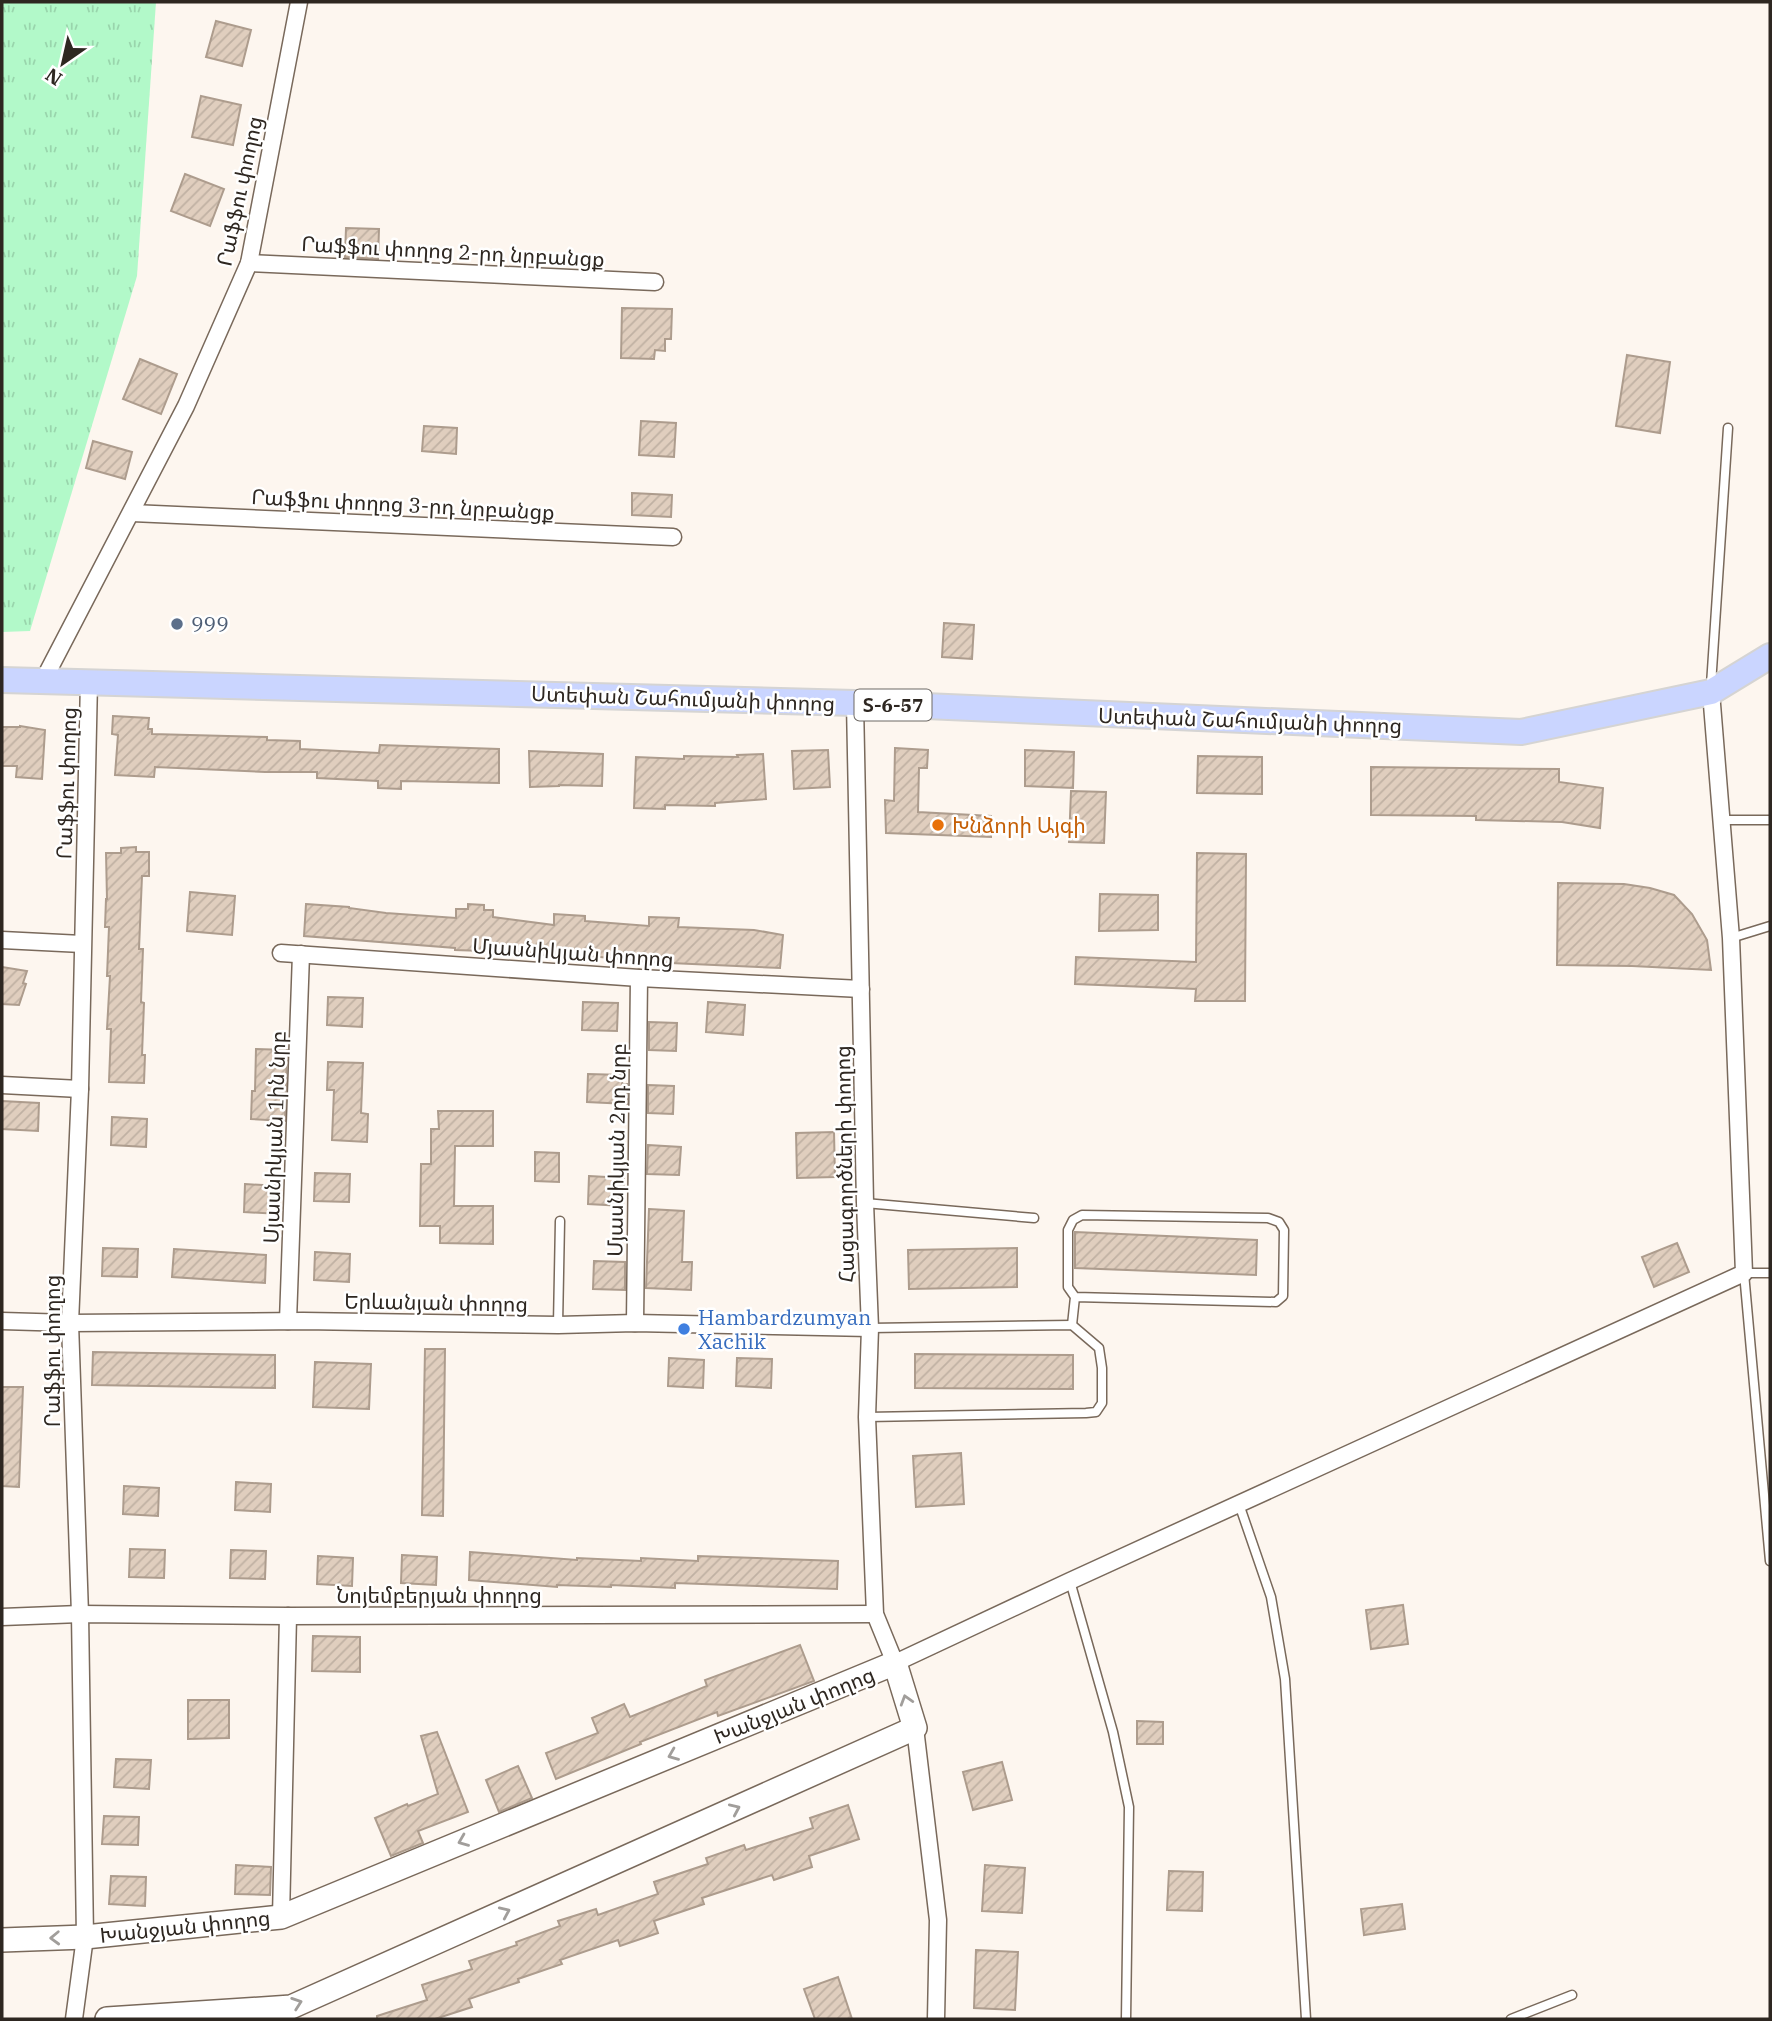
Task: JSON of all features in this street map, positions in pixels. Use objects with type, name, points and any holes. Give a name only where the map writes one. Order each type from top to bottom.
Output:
[{"type":"main road","name":"Ստեփան Շահումյանի փողոց","points":[[2,680],[855,703],[1521,732],[1711,692],[1770,656]]},
{"type":"street","name":"Րաֆֆու փողոց","points":[[43,681],[186,406],[249,263],[299,2]]},
{"type":"street","name":"Րաֆֆու փողոց 2-րդ նրբանցք","points":[[249,263],[655,282]]},
{"type":"street","name":"Րաֆֆու փողոց 3-րդ նրբանցք","points":[[132,513],[673,537]]},
{"type":"street","name":"Րաֆֆու փողոց","points":[[74,2019],[85,1937],[80,1614],[70,1323],[80,1089],[89,681]]},
{"type":"street","points":[[895,1663],[1744,1273],[1731,938],[1711,692]]},
{"type":"street","name":"Հացագործների փողոց","points":[[855,703],[870,1328],[867,1417],[876,1614],[895,1663]]},
{"type":"street","points":[[2,940],[82,944]]},
{"type":"street","name":"Մյասնիկյան փողոց","points":[[281,953],[639,978],[861,989]]},
{"type":"street","name":"Մյասնիկյան 1ին նրբ","points":[[288,1321],[301,954]]},
{"type":"street","name":"Մյասնիկյան 2րդ նրբ","points":[[635,1323],[639,978]]},
{"type":"street","points":[[2,1085],[80,1089]]},
{"type":"street","name":"Երևանյան փողոց","points":[[2,1321],[558,1325],[635,1323],[870,1328]]},
{"type":"street","name":"Նոյեմբերյան փողոց","points":[[2,1617],[80,1614],[876,1614]]},
{"type":"street","points":[[281,1916],[288,1616]]},
{"type":"street","name":"Խանջյան փողոց","points":[[2,1940],[85,1937],[281,1916],[895,1663],[915,1728]]},
{"type":"street","points":[[107,2019],[291,2007],[915,1728],[938,1920],[936,2019]]},
{"type":"lane","points":[[1711,692],[1727,428]]},
{"type":"lane","points":[[1722,820],[1770,820]]},
{"type":"lane","points":[[1731,938],[1770,926]]},
{"type":"lane","points":[[865,1203],[1034,1217]]},
{"type":"lane","points":[[1072,1325],[1075,1297],[1068,1287],[1068,1230],[1073,1220],[1082,1215],[1268,1218],[1279,1222],[1284,1230],[1283,1296],[1276,1303],[1075,1297]]},
{"type":"lane","points":[[558,1325],[561,1221]]},
{"type":"lane","points":[[1770,1273],[1744,1273],[1770,1560]]},
{"type":"lane","points":[[867,1417],[1096,1412],[1102,1403],[1099,1348],[1072,1325],[870,1328]]},
{"type":"lane","points":[[1238,1504],[1271,1597],[1285,1679],[1306,2019]]},
{"type":"lane","points":[[1070,1581],[1113,1732],[1129,1807],[1126,2019]]},
{"type":"lane","points":[[1511,2019],[1572,1995]]},
{"type":"green space","points":[[2,2],[156,2],[137,276],[30,631],[2,632]]},
{"type":"building","points":[[216,21],[251,30],[242,66],[206,57]]},
{"type":"building","points":[[201,96],[241,105],[233,145],[192,137]]},
{"type":"building","points":[[185,174],[224,189],[210,226],[171,211]]},
{"type":"building","points":[[346,228],[379,229],[378,259],[345,257]]},
{"type":"building","points":[[622,308],[672,309],[671,339],[665,339],[665,351],[655,350],[654,359],[621,358]]},
{"type":"building","points":[[1627,355],[1670,362],[1660,433],[1616,426]]},
{"type":"building","points":[[140,359],[177,374],[161,414],[123,399]]},
{"type":"building","points":[[641,421],[676,423],[674,457],[639,455]]},
{"type":"building","points":[[424,426],[457,428],[456,454],[422,451]]},
{"type":"building","points":[[93,441],[132,452],[125,479],[86,468]]},
{"type":"building","points":[[632,493],[672,495],[671,517],[632,515]]},
{"type":"building","points":[[944,623],[974,625],[972,659],[942,657]]},
{"type":"building","points":[[113,716],[149,718],[148,729],[152,729],[152,734],[267,737],[267,740],[300,741],[300,749],[379,753],[380,745],[499,749],[499,783],[401,781],[401,789],[378,788],[378,781],[317,778],[317,772],[155,767],[154,777],[115,775],[118,735],[112,734]]},
{"type":"building","points":[[20,726],[45,730],[42,779],[16,777],[17,766],[2,766],[2,727]]},
{"type":"building","points":[[895,748],[928,750],[927,768],[919,768],[918,812],[991,816],[991,837],[886,833],[885,800],[894,801]]},
{"type":"building","points":[[828,750],[830,787],[794,789],[792,751]]},
{"type":"building","points":[[1025,750],[1074,752],[1073,788],[1025,786]]},
{"type":"building","points":[[529,751],[603,754],[602,786],[530,787]]},
{"type":"building","points":[[763,754],[766,799],[715,803],[715,806],[665,805],[665,809],[634,808],[636,757],[684,759],[684,756],[738,757],[737,755]]},
{"type":"building","points":[[1198,756],[1262,757],[1262,794],[1197,793]]},
{"type":"building","points":[[1371,767],[1559,769],[1559,782],[1603,788],[1600,828],[1562,822],[1476,820],[1476,816],[1371,815]]},
{"type":"building","points":[[1071,791],[1106,792],[1104,843],[1069,842]]},
{"type":"building","points":[[136,847],[136,852],[149,852],[149,876],[142,876],[139,949],[143,949],[141,1002],[144,1003],[144,1083],[109,1082],[111,1029],[107,1029],[110,976],[107,976],[109,927],[105,927],[106,853],[121,853],[121,848]]},
{"type":"building","points":[[1197,853],[1246,854],[1245,1001],[1195,1001],[1196,989],[1075,984],[1076,957],[1196,962]]},
{"type":"building","points":[[1558,883],[1624,884],[1674,895],[1692,914],[1707,940],[1711,970],[1557,965]]},
{"type":"building","points":[[190,892],[235,896],[232,935],[187,931]]},
{"type":"building","points":[[1100,894],[1158,895],[1158,930],[1099,931]]},
{"type":"building","points":[[306,904],[456,918],[456,909],[468,909],[468,904],[484,905],[484,910],[493,910],[493,917],[554,925],[554,914],[585,916],[585,921],[649,926],[649,917],[679,918],[678,927],[754,930],[783,935],[780,968],[544,955],[484,947],[484,951],[455,950],[304,936]]},
{"type":"building","points":[[2,967],[27,971],[19,1005],[2,1004]]},
{"type":"building","points":[[328,997],[363,998],[362,1027],[327,1025]]},
{"type":"building","points":[[583,1002],[618,1003],[617,1031],[582,1030]]},
{"type":"building","points":[[708,1002],[745,1005],[743,1035],[706,1032]]},
{"type":"building","points":[[649,1022],[677,1023],[676,1051],[649,1050]]},
{"type":"building","points":[[256,1049],[287,1050],[285,1121],[251,1119]]},
{"type":"building","points":[[328,1062],[363,1063],[361,1113],[368,1114],[367,1142],[332,1140],[334,1090],[327,1090]]},
{"type":"building","points":[[588,1074],[623,1075],[622,1084],[627,1084],[627,1104],[587,1102]]},
{"type":"building","points":[[648,1085],[674,1086],[673,1114],[648,1113]]},
{"type":"building","points":[[2,1101],[39,1103],[38,1131],[2,1129]]},
{"type":"building","points":[[438,1111],[493,1111],[493,1146],[455,1146],[454,1206],[493,1206],[493,1244],[440,1243],[440,1226],[420,1226],[421,1164],[431,1164],[431,1129],[439,1129]]},
{"type":"building","points":[[112,1117],[147,1119],[146,1147],[111,1145]]},
{"type":"building","points":[[834,1132],[835,1177],[797,1178],[796,1133]]},
{"type":"building","points":[[648,1145],[681,1147],[679,1175],[647,1174]]},
{"type":"building","points":[[535,1152],[559,1153],[559,1182],[535,1181]]},
{"type":"building","points":[[315,1173],[350,1174],[349,1202],[314,1201]]},
{"type":"building","points":[[589,1176],[624,1178],[623,1206],[588,1204]]},
{"type":"building","points":[[245,1184],[280,1186],[279,1214],[244,1212]]},
{"type":"building","points":[[649,1209],[684,1211],[682,1262],[692,1262],[691,1290],[646,1288]]},
{"type":"building","points":[[1075,1232],[1257,1240],[1256,1275],[1075,1268]]},
{"type":"building","points":[[1677,1243],[1689,1272],[1654,1287],[1642,1257]]},
{"type":"building","points":[[103,1248],[138,1249],[137,1277],[102,1276]]},
{"type":"building","points":[[1017,1248],[1017,1287],[909,1289],[908,1250]]},
{"type":"building","points":[[174,1249],[266,1255],[265,1283],[172,1277]]},
{"type":"building","points":[[315,1252],[350,1254],[349,1282],[314,1280]]},
{"type":"building","points":[[594,1261],[625,1262],[625,1290],[593,1289]]},
{"type":"building","points":[[425,1349],[445,1349],[443,1516],[422,1515]]},
{"type":"building","points":[[93,1352],[275,1355],[275,1388],[92,1385]]},
{"type":"building","points":[[915,1354],[1073,1355],[1073,1389],[915,1388]]},
{"type":"building","points":[[669,1358],[704,1360],[703,1388],[668,1386]]},
{"type":"building","points":[[737,1358],[772,1359],[771,1388],[736,1386]]},
{"type":"building","points":[[315,1362],[371,1364],[369,1409],[313,1407]]},
{"type":"building","points":[[2,1387],[23,1387],[19,1487],[2,1486]]},
{"type":"building","points":[[961,1453],[964,1504],[916,1507],[913,1456]]},
{"type":"building","points":[[236,1482],[271,1484],[270,1512],[235,1510]]},
{"type":"building","points":[[124,1486],[159,1488],[158,1516],[123,1514]]},
{"type":"building","points":[[130,1549],[165,1550],[164,1578],[129,1577]]},
{"type":"building","points":[[231,1550],[266,1551],[265,1579],[230,1578]]},
{"type":"building","points":[[470,1552],[577,1560],[641,1561],[641,1558],[698,1561],[698,1556],[838,1561],[837,1589],[675,1583],[675,1588],[611,1585],[557,1587],[469,1580]]},
{"type":"building","points":[[402,1555],[437,1557],[436,1585],[401,1583]]},
{"type":"building","points":[[318,1556],[353,1558],[352,1586],[317,1584]]},
{"type":"building","points":[[1403,1605],[1408,1644],[1371,1649],[1366,1610]]},
{"type":"building","points":[[313,1636],[360,1637],[360,1672],[312,1671]]},
{"type":"building","points":[[800,1645],[814,1681],[718,1716],[717,1712],[556,1779],[546,1753],[598,1733],[592,1718],[624,1704],[630,1717],[707,1686],[705,1680]]},
{"type":"building","points":[[188,1700],[229,1700],[229,1738],[188,1739]]},
{"type":"building","points":[[1137,1721],[1163,1722],[1163,1744],[1137,1744]]},
{"type":"building","points":[[437,1732],[468,1812],[418,1831],[423,1843],[391,1856],[375,1818],[438,1794],[421,1736]]},
{"type":"building","points":[[116,1759],[151,1760],[149,1789],[114,1787]]},
{"type":"building","points":[[1002,1762],[1012,1800],[973,1810],[963,1772]]},
{"type":"building","points":[[518,1766],[532,1798],[499,1812],[486,1780]]},
{"type":"building","points":[[848,1805],[859,1839],[809,1856],[812,1867],[774,1880],[772,1875],[702,1898],[704,1904],[654,1921],[658,1933],[620,1946],[618,1940],[560,1960],[562,1964],[469,1999],[472,2007],[435,2019],[377,2019],[377,2016],[427,2000],[422,1985],[472,1969],[469,1961],[517,1945],[516,1942],[560,1926],[558,1921],[596,1909],[598,1915],[658,1894],[654,1882],[708,1864],[706,1858],[744,1845],[746,1850],[813,1828],[810,1818]]},
{"type":"building","points":[[104,1816],[139,1817],[138,1845],[102,1844]]},
{"type":"building","points":[[236,1865],[271,1867],[270,1895],[235,1894]]},
{"type":"building","points":[[985,1865],[1025,1868],[1022,1913],[982,1911]]},
{"type":"building","points":[[1169,1871],[1203,1872],[1202,1911],[1167,1910]]},
{"type":"building","points":[[111,1876],[146,1877],[145,1906],[109,1904]]},
{"type":"building","points":[[1402,1904],[1405,1929],[1364,1935],[1361,1909]]},
{"type":"building","points":[[976,1950],[1018,1952],[1015,2010],[974,2008]]},
{"type":"building","points":[[838,1977],[852,2019],[815,2019],[804,1989]]},
{"type":"place","name":"999","points":[[177,624]]},
{"type":"place","name":"Խնձորի Այգի","points":[[938,825]]},
{"type":"place","name":"Hambardzumyan Xachik","points":[[684,1329]]}]
